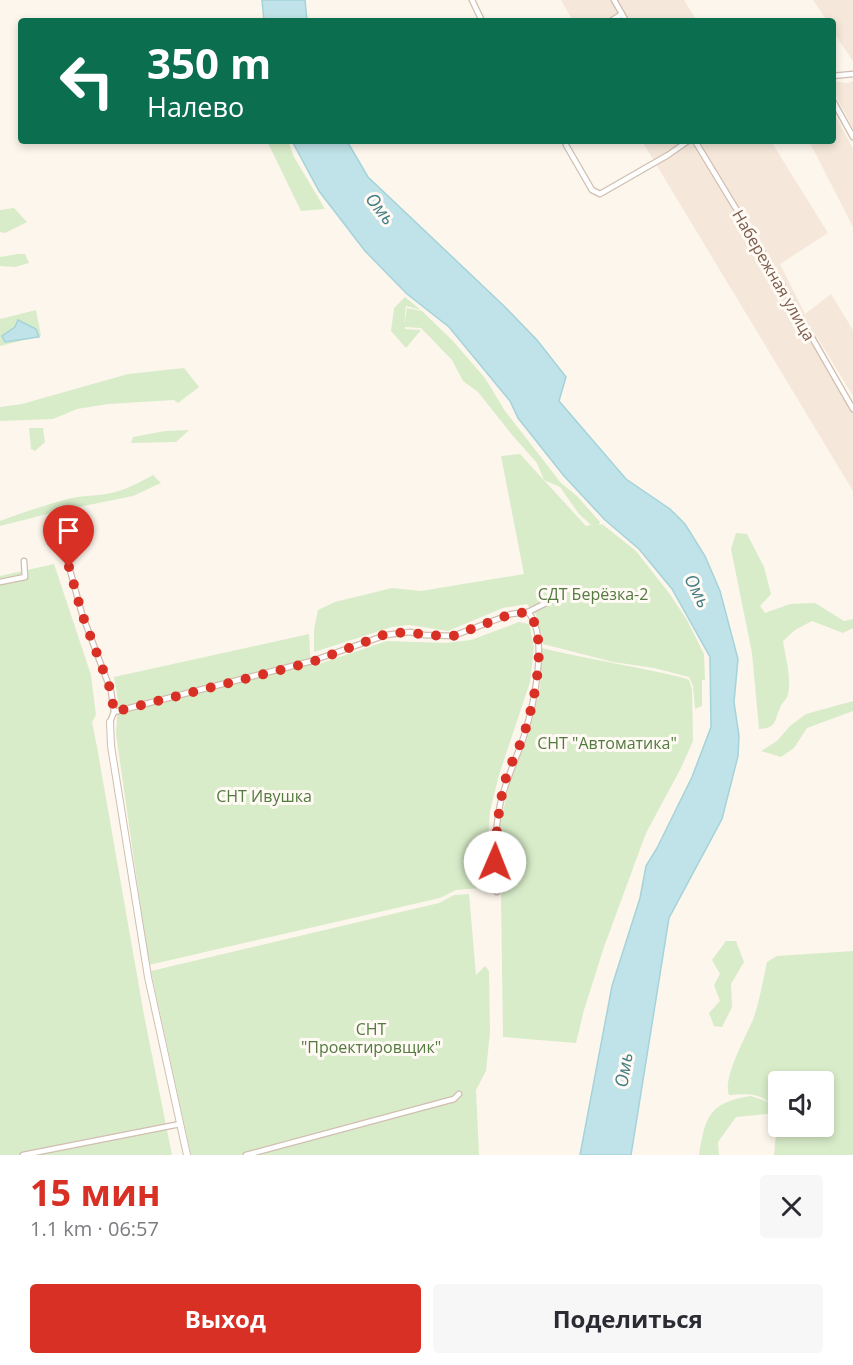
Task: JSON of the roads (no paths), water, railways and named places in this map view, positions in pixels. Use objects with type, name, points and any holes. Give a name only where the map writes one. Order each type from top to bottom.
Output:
[{"type":"street","points":[[472,0],[481,18]]},
{"type":"street","points":[[614,0],[624,18]]},
{"type":"street","points":[[615,18],[622,14]]},
{"type":"street","points":[[836,76],[853,74]]},
{"type":"street","points":[[836,106],[853,137]]},
{"type":"street","points":[[567,145],[592,190],[600,194],[684,144]]},
{"type":"street","name":"Набережная улица","points":[[697,144],[772,268],[853,409]]},
{"type":"street","points":[[65,552],[82,614],[111,691],[114,712],[110,722],[111,746],[148,977],[187,1155]]},
{"type":"street","points":[[0,582],[25,577],[24,561]]},
{"type":"street","points":[[114,712],[312,662],[386,634],[410,632],[453,636],[511,614],[528,612],[550,601]]},
{"type":"street","points":[[497,892],[496,829],[499,808],[505,781],[524,735],[535,690],[539,646],[534,619],[528,612]]},
{"type":"street","points":[[246,1155],[454,1099],[459,1095]]},
{"type":"street","points":[[23,1155],[180,1124]]},
{"type":"water","points":[[262,0],[305,0],[307,18],[264,18]]},
{"type":"water","name":"Омь","points":[[294,144],[349,144],[368,177],[537,340],[566,377],[559,401],[626,479],[670,509],[685,524],[705,556],[720,591],[738,659],[734,702],[739,736],[738,756],[722,819],[669,918],[631,1155],[580,1155],[612,986],[640,898],[646,866],[692,777],[711,727],[710,657],[672,589],[639,549],[605,520],[564,476],[518,418],[510,401],[449,327],[407,294],[365,251],[319,191]]},
{"type":"water","points":[[18,320],[36,329],[39,337],[5,342],[2,336],[15,327]]},
{"type":"park label","name":"СДТ Берёзка-2","points":[[593,594]]},
{"type":"park label","name":"СНТ \"Автоматика\"","points":[[607,743]]},
{"type":"park label","name":"СНТ Ивушка","points":[[264,796]]},
{"type":"park label","name":"СНТ \"Проектировщик\"","points":[[371,1038]]}]
